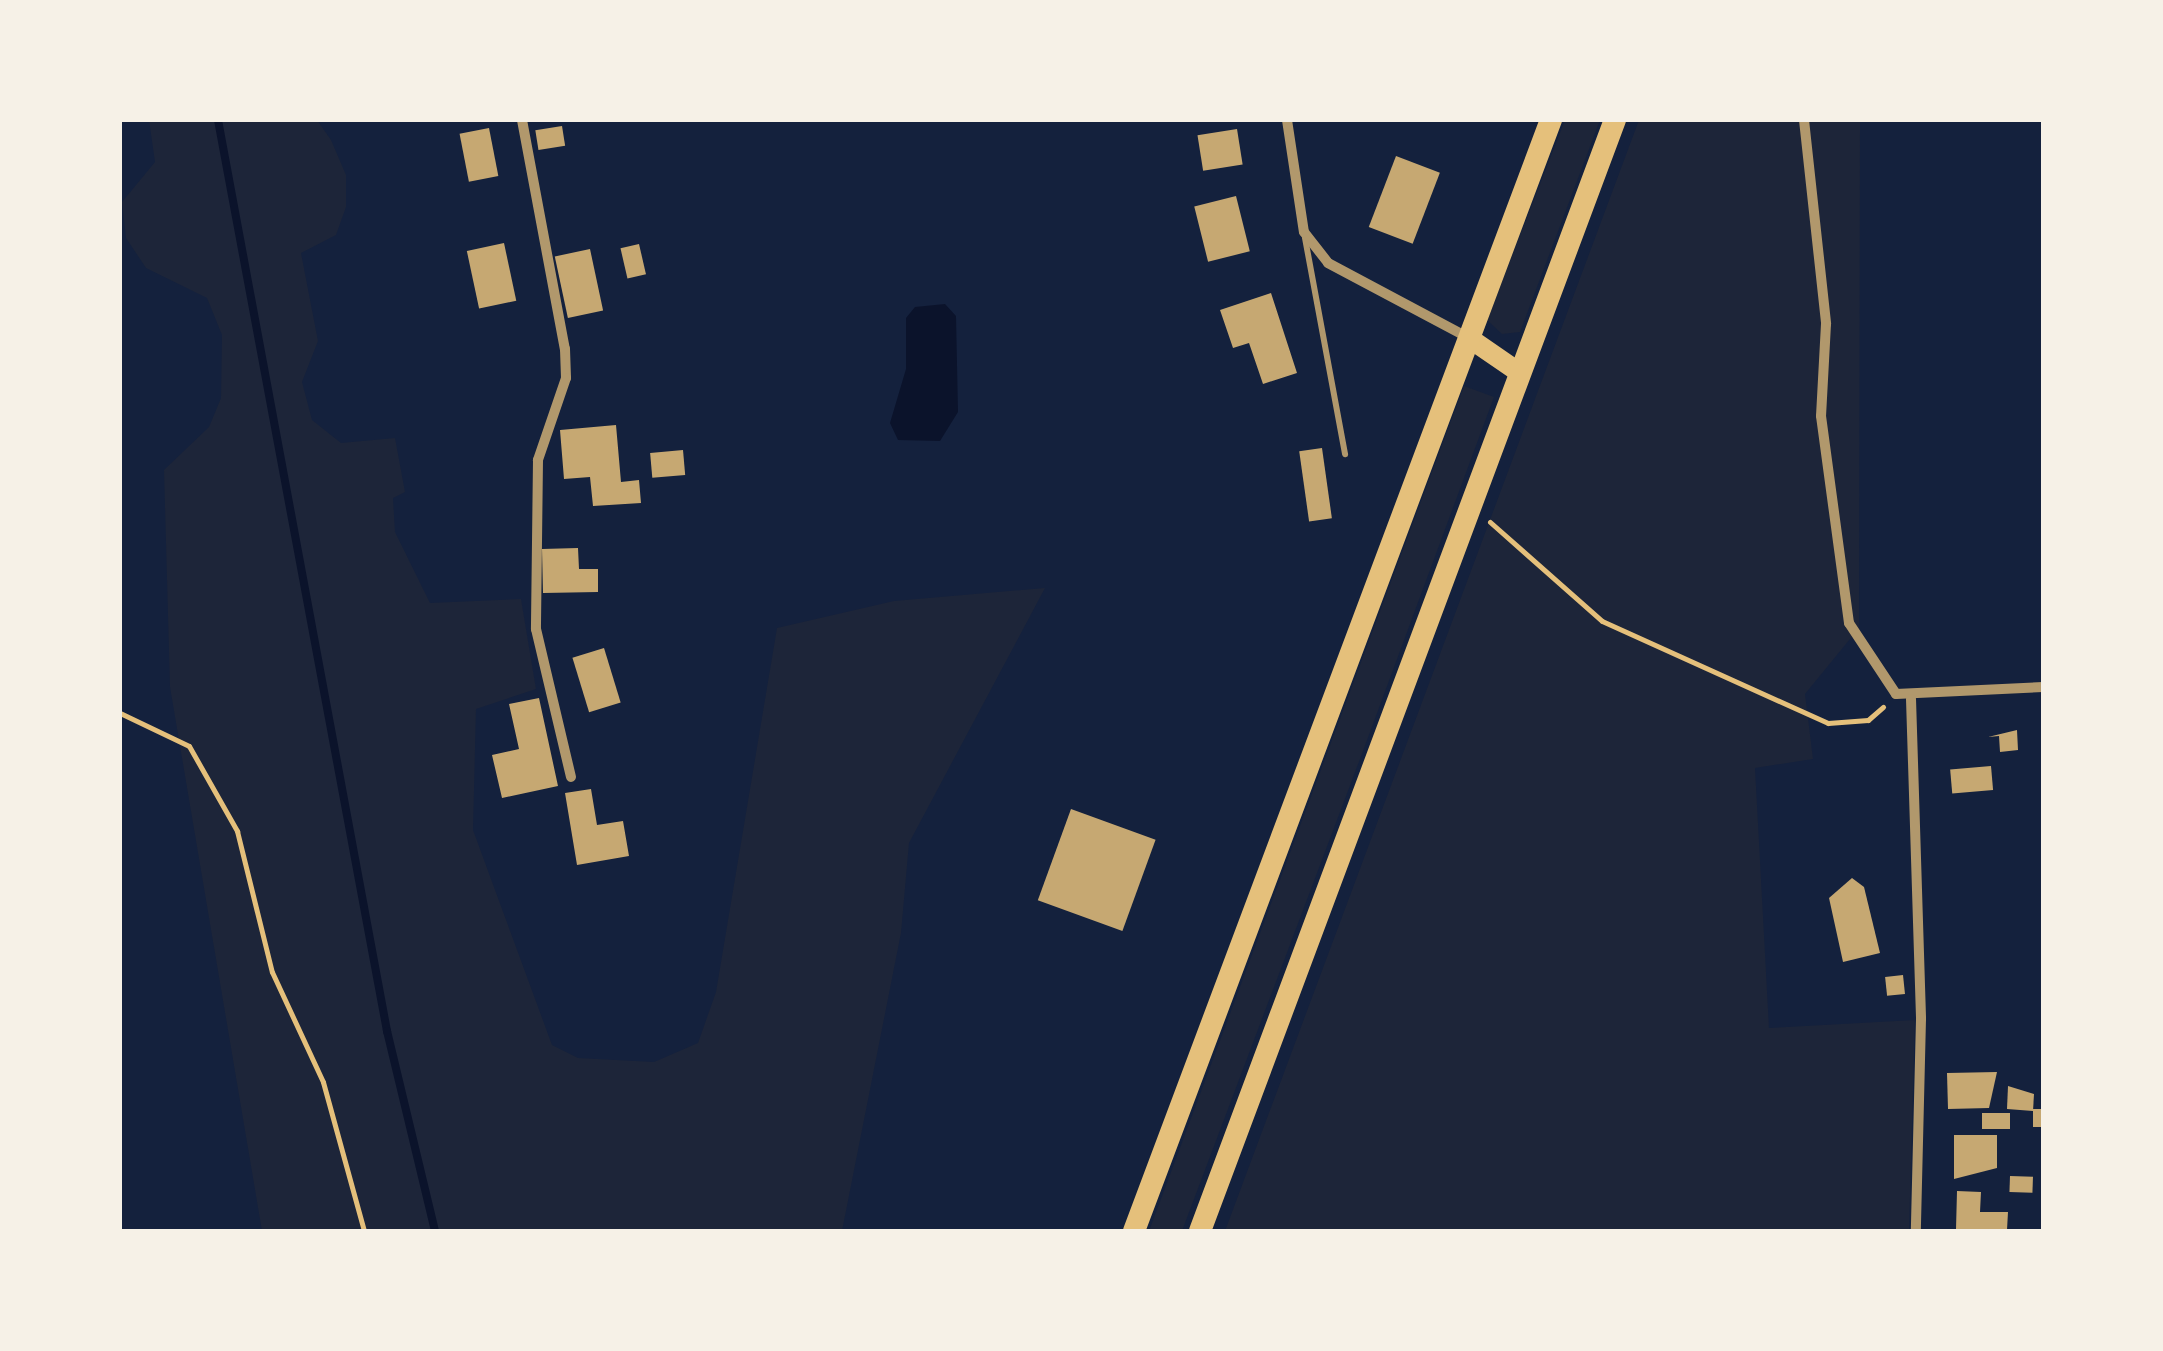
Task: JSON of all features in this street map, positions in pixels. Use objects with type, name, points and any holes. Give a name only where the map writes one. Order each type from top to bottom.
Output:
[{"type":"main road","points":[[1134,1231],[1550,120]]},
{"type":"main road","points":[[1200,1231],[1614,120]]},
{"type":"main road","points":[[1469,338],[1520,373]]},
{"type":"street","points":[[522,120],[565,349],[566,378],[538,460],[536,629],[571,777]]},
{"type":"street","points":[[1287,120],[1304,232],[1328,263],[1469,338]]},
{"type":"street","points":[[1804,120],[1826,324],[1820,416],[1849,624],[1896,694],[1911,699],[2043,687]]},
{"type":"street","points":[[1911,699],[1921,1018],[1916,1231]]},
{"type":"lane","points":[[1304,232],[1345,454]]},
{"type":"path","points":[[1468,506],[1602,621],[1828,723],[1868,720],[1896,694]]},
{"type":"path","points":[[120,713],[189,746],[236,831],[272,972],[322,1082],[364,1231]]},
{"type":"shaded area","points":[[149,120],[317,120],[331,140],[346,175],[346,207],[336,235],[301,253],[318,341],[302,382],[312,420],[341,443],[395,438],[405,492],[393,498],[395,532],[430,603],[521,599],[536,689],[476,709],[473,830],[552,1045],[578,1058],[654,1062],[698,1043],[716,992],[777,628],[894,601],[1045,588],[909,843],[901,933],[842,1231],[262,1231],[170,687],[164,470],[209,427],[221,398],[222,335],[207,298],[146,268],[126,238],[122,202],[155,162]]},
{"type":"shaded area","points":[[1565,120],[1600,120],[1520,332],[1502,334],[1487,320]]},
{"type":"shaded area","points":[[1639,120],[1860,120],[1859,628],[1805,694],[1813,759],[1755,768],[1769,1028],[1915,1020],[1909,1231],[1225,1231]]},
{"type":"shaded area","points":[[945,304],[956,316],[958,412],[940,441],[898,440],[890,423],[906,369],[906,318],[915,307]]},
{"type":"shaded area","points":[[1464,386],[1494,397],[1363,751],[1182,1231],[1149,1231]]},
{"type":"building","points":[[562,126],[565,146],[538,150],[535,130]]},
{"type":"building","points":[[489,128],[498,176],[469,182],[460,134]]},
{"type":"building","points":[[1237,129],[1243,165],[1203,171],[1197,135]]},
{"type":"building","points":[[1396,156],[1440,173],[1413,244],[1369,227]]},
{"type":"building","points":[[1236,196],[1250,251],[1208,262],[1194,206]]},
{"type":"building","points":[[504,243],[516,301],[479,309],[467,251]]},
{"type":"building","points":[[639,244],[646,274],[627,278],[620,248]]},
{"type":"building","points":[[590,249],[603,311],[568,318],[555,256]]},
{"type":"building","points":[[1271,293],[1297,373],[1263,384],[1249,343],[1233,348],[1220,310]]},
{"type":"building","points":[[616,425],[621,482],[639,480],[641,503],[593,506],[590,477],[564,479],[560,430]]},
{"type":"building","points":[[1322,448],[1332,518],[1309,522],[1299,451]]},
{"type":"building","points":[[683,450],[685,475],[652,478],[650,453]]},
{"type":"building","points":[[578,548],[579,569],[598,569],[598,592],[543,593],[542,549]]},
{"type":"building","points":[[604,648],[621,703],[589,712],[572,658]]},
{"type":"building","points":[[539,698],[558,786],[502,798],[492,755],[519,749],[509,704]]},
{"type":"building","points":[[2017,730],[2018,750],[2000,752],[1999,736],[1988,737]]},
{"type":"building","points":[[1991,766],[1993,790],[1952,793],[1950,770]]},
{"type":"building","points":[[591,789],[597,825],[623,821],[629,856],[577,865],[565,793]]},
{"type":"building","points":[[1071,809],[1156,840],[1122,931],[1038,900]]},
{"type":"building","points":[[1852,878],[1864,887],[1880,953],[1843,962],[1829,898]]},
{"type":"building","points":[[1903,975],[1905,994],[1887,996],[1885,977]]},
{"type":"building","points":[[1997,1072],[1989,1108],[1948,1109],[1947,1073]]},
{"type":"building","points":[[2008,1086],[2034,1094],[2033,1111],[2007,1109]]},
{"type":"building","points":[[2033,1109],[2043,1109],[2043,1127],[2033,1127]]},
{"type":"building","points":[[1982,1113],[2010,1113],[2010,1129],[1982,1129]]},
{"type":"building","points":[[1954,1135],[1997,1135],[1997,1168],[1954,1179]]},
{"type":"building","points":[[2010,1176],[2033,1177],[2032,1193],[2009,1192]]},
{"type":"building","points":[[1957,1191],[1981,1192],[1980,1212],[2008,1212],[2007,1230],[1956,1229]]},
{"type":"waterway","points":[[218,120],[387,1031],[435,1231]]}]
